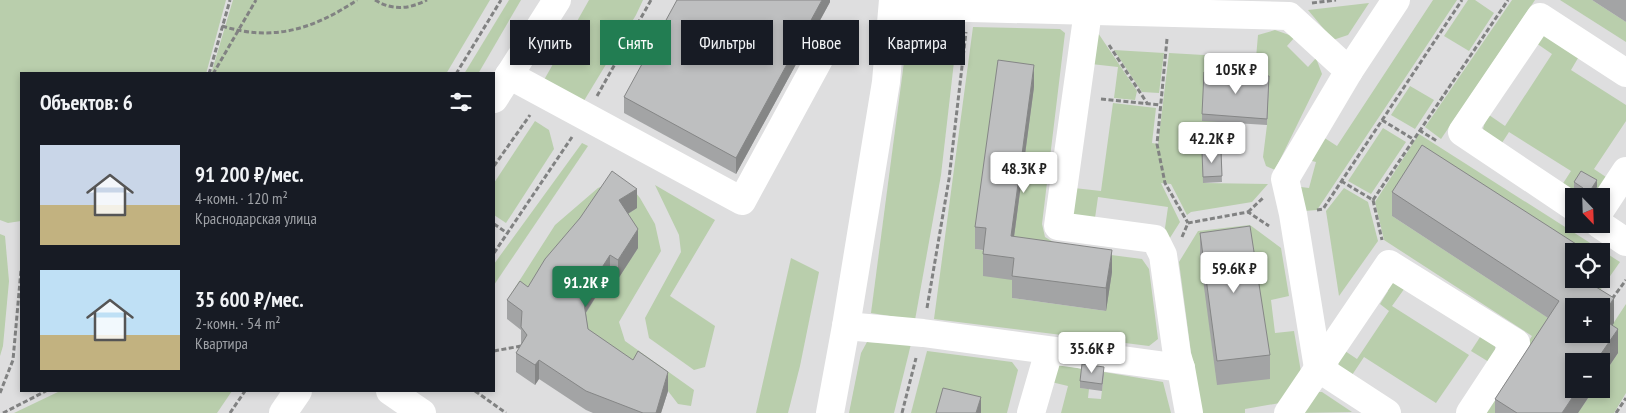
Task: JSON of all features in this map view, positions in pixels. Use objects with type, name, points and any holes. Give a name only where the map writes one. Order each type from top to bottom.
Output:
[{"type":"main road","points":[[495,97],[557,0]]},
{"type":"main road","points":[[1387,413],[1318,368],[1282,220],[1285,179],[1349,71],[1396,0]]},
{"type":"main road","points":[[830,413],[886,82],[893,3],[968,8],[1170,13],[1288,8],[1349,71]]},
{"type":"main road","points":[[1088,11],[1058,226],[1155,239],[1163,255],[1177,354],[1189,413]]},
{"type":"main road","points":[[1565,201],[1462,132],[1540,18],[1626,73]]},
{"type":"main road","points":[[509,75],[742,201],[816,65]]},
{"type":"main road","points":[[1610,195],[1626,171]]},
{"type":"main road","points":[[1610,231],[1626,242]]},
{"type":"main road","points":[[1288,413],[1389,264],[1516,343],[1470,413]]},
{"type":"main road","points":[[846,326],[923,333],[1181,368]]},
{"type":"main road","points":[[1031,413],[1049,351]]},
{"type":"main road","points":[[283,413],[297,392]]},
{"type":"main road","points":[[391,392],[422,413]]},
{"type":"path","points":[[210,72],[230,0]]},
{"type":"path","points":[[214,72],[256,0]]},
{"type":"path","points":[[222,26],[238,31],[270,34],[300,29],[336,14],[357,0]]},
{"type":"path","points":[[374,0],[383,5],[399,8],[415,6],[428,0]]},
{"type":"path","points":[[457,72],[501,0]]},
{"type":"path","points":[[1188,223],[1248,212],[1282,220],[1323,209],[1462,0]]},
{"type":"path","points":[[1341,181],[1372,200],[1508,0]]},
{"type":"path","points":[[902,413],[923,333],[949,179],[968,8]]},
{"type":"path","points":[[1088,11],[1147,103]]},
{"type":"path","points":[[1170,13],[1156,144],[1165,183],[1188,223]]},
{"type":"path","points":[[1076,96],[1160,105]]},
{"type":"path","points":[[495,165],[535,108]]},
{"type":"path","points":[[1382,120],[1413,139]]},
{"type":"path","points":[[1248,212],[1267,194]]},
{"type":"path","points":[[1181,239],[1188,223]]},
{"type":"path","points":[[495,225],[507,233]]},
{"type":"path","points":[[1611,300],[1626,280]]},
{"type":"path","points":[[0,393],[13,360],[20,281]]},
{"type":"path","points":[[495,351],[521,346]]},
{"type":"path","points":[[2,413],[44,392]]},
{"type":"path","points":[[230,413],[244,392]]},
{"type":"path","points":[[476,392],[506,413]]},
{"type":"path","points":[[1616,413],[1626,398]]},
{"type":"green space","points":[[0,0],[226,0],[207,72],[20,72],[20,221],[8,223],[0,220]]},
{"type":"green space","points":[[233,0],[490,0],[447,72],[212,72]]},
{"type":"green space","points":[[509,0],[521,0],[479,72],[465,72]]},
{"type":"green space","points":[[589,0],[643,0],[633,20],[600,20],[600,65],[606,65],[582,104],[544,80],[552,65],[590,65],[590,20],[578,20]]},
{"type":"green space","points":[[1433,0],[1457,0],[1317,210],[1304,211],[1301,187],[1309,188],[1316,162],[1308,160],[1320,135],[1337,146]]},
{"type":"green space","points":[[1468,0],[1475,0],[1494,13],[1469,51],[1444,36]]},
{"type":"green space","points":[[1512,0],[1535,0],[1441,139],[1425,127]]},
{"type":"green space","points":[[1560,0],[1592,0],[1626,22],[1626,42]]},
{"type":"green space","points":[[1369,3],[1348,35],[1333,40],[1308,10]]},
{"type":"green space","points":[[916,18],[959,18],[959,20],[914,20]]},
{"type":"green space","points":[[973,27],[1060,29],[1065,33],[1042,224],[1045,237],[1065,249],[1142,259],[1149,269],[1158,339],[1149,346],[934,319]],"holes":[[[1033,87],[1011,259],[1106,311],[1012,298],[1014,280],[986,251],[975,249]]]},
{"type":"green space","points":[[1094,27],[1137,91],[1135,100],[1114,98],[1118,67],[1091,64]]},
{"type":"green space","points":[[1275,30],[1295,37],[1287,46],[1308,67],[1316,58],[1322,74],[1275,170],[1266,166],[1263,157],[1269,82],[1223,122],[1221,158],[1204,183],[1268,184],[1252,202],[1191,212],[1187,215],[1171,184],[1161,183],[1180,222],[1168,241],[1165,228],[1168,207],[1098,197],[1095,218],[1070,216],[1074,188],[1101,191],[1113,103],[1156,108],[1152,143],[1158,144],[1169,53],[1256,58],[1258,35]]},
{"type":"green space","points":[[1546,32],[1581,53],[1571,70],[1626,105],[1626,121],[1594,169],[1609,179],[1601,188],[1596,188],[1581,177],[1574,188],[1565,188],[1565,193],[1560,188],[1571,171],[1509,132],[1498,149],[1482,134],[1489,115],[1505,126],[1552,54],[1536,43]]},
{"type":"green space","points":[[1114,50],[1164,53],[1159,93],[1142,92]]},
{"type":"green space","points":[[904,65],[954,65],[941,175],[915,320],[871,313]]},
{"type":"green space","points":[[1410,86],[1434,100],[1415,129],[1391,115]]},
{"type":"green space","points":[[535,121],[549,130],[554,149],[506,223],[495,216],[495,181]]},
{"type":"green space","points":[[1383,128],[1406,142],[1371,194],[1348,181]]},
{"type":"green space","points":[[1419,134],[1565,227],[1565,233],[1574,233],[1590,243],[1565,243],[1565,249],[1392,216],[1559,325],[1502,413],[1483,413],[1532,336],[1384,240],[1375,202]]},
{"type":"green space","points":[[582,143],[588,146],[495,284],[495,263]]},
{"type":"green space","points":[[612,182],[631,187],[640,198],[655,224],[661,251],[619,322],[625,341],[694,390],[691,406],[678,404],[668,391],[588,348],[583,317],[610,274],[619,219],[630,196],[520,301],[509,297],[555,225],[598,188]]},
{"type":"green space","points":[[655,185],[715,220],[670,296],[715,326],[705,367],[694,370],[649,338],[645,318],[681,252],[679,235]]},
{"type":"green space","points":[[1344,188],[1368,202],[1378,241],[1339,296],[1326,211]]},
{"type":"green space","points":[[1250,225],[1281,248],[1289,296],[1271,300],[1275,333],[1294,331],[1301,372],[1280,403],[1245,409],[1245,413],[1199,413],[1179,262],[1198,231]]},
{"type":"green space","points":[[0,234],[5,236],[9,281],[3,346],[0,356]]},
{"type":"green space","points":[[1610,256],[1620,262],[1610,276]]},
{"type":"green space","points":[[791,258],[819,272],[800,366],[788,413],[756,413]]},
{"type":"green space","points":[[1388,277],[1407,285],[1392,306],[1469,355],[1436,403],[1364,357],[1350,378],[1341,372],[1335,353],[1339,347],[1357,359],[1389,311],[1380,304],[1388,291],[1381,286]]},
{"type":"green space","points":[[1591,288],[1602,288],[1595,298],[1590,298]]},
{"type":"green space","points":[[1626,304],[1626,393],[1614,413],[1578,413],[1588,398],[1610,398],[1610,365],[1618,353],[1603,343],[1610,343],[1610,328]]},
{"type":"green space","points":[[1482,334],[1495,342],[1495,353],[1489,362],[1471,351]]},
{"type":"green space","points":[[867,342],[911,344],[894,413],[849,413],[861,353]]},
{"type":"green space","points":[[927,351],[1012,362],[1018,370],[1007,413],[911,413]]},
{"type":"green space","points":[[1053,363],[1082,369],[1080,388],[1089,389],[1088,398],[1101,399],[1104,372],[1163,382],[1171,413],[1061,413],[1068,386],[1047,381]]},
{"type":"green space","points":[[58,392],[231,392],[217,413],[14,413]]},
{"type":"green space","points":[[1313,392],[1322,392],[1352,412],[1298,413]]},
{"type":"building","points":[[677,0],[822,0],[811,20],[783,20],[783,65],[787,65],[736,158],[624,97],[641,65],[671,65],[671,20],[666,20]]},
{"type":"building","points":[[998,60],[1034,65],[1011,236],[1112,250],[1106,288],[1012,276],[1014,258],[983,254],[986,228],[975,227]]},
{"type":"building","points":[[1204,72],[1269,76],[1267,119],[1202,114]]},
{"type":"building","points":[[1422,145],[1575,243],[1565,243],[1565,288],[1598,288],[1614,298],[1610,304],[1610,298],[1565,298],[1565,343],[1608,343],[1602,353],[1565,353],[1565,398],[1572,398],[1562,413],[1517,413],[1495,399],[1559,301],[1392,192]]},
{"type":"building","points":[[1221,151],[1222,176],[1203,177],[1202,152]]},
{"type":"building","points":[[612,171],[637,189],[619,200],[638,229],[618,260],[610,255],[583,297],[588,329],[633,360],[638,351],[668,372],[656,413],[643,413],[586,391],[539,360],[535,365],[516,353],[527,335],[521,327],[522,311],[507,300],[520,281],[528,287],[545,259],[580,218]]},
{"type":"building","points":[[1581,171],[1597,180],[1592,188],[1583,188],[1574,182]]},
{"type":"building","points":[[1250,226],[1270,355],[1217,361],[1200,233]]},
{"type":"building","points":[[1610,324],[1618,329],[1610,341]]},
{"type":"building","points":[[1082,364],[1104,367],[1102,384],[1080,381]]},
{"type":"building","points":[[943,388],[981,397],[976,413],[936,413]]}]
